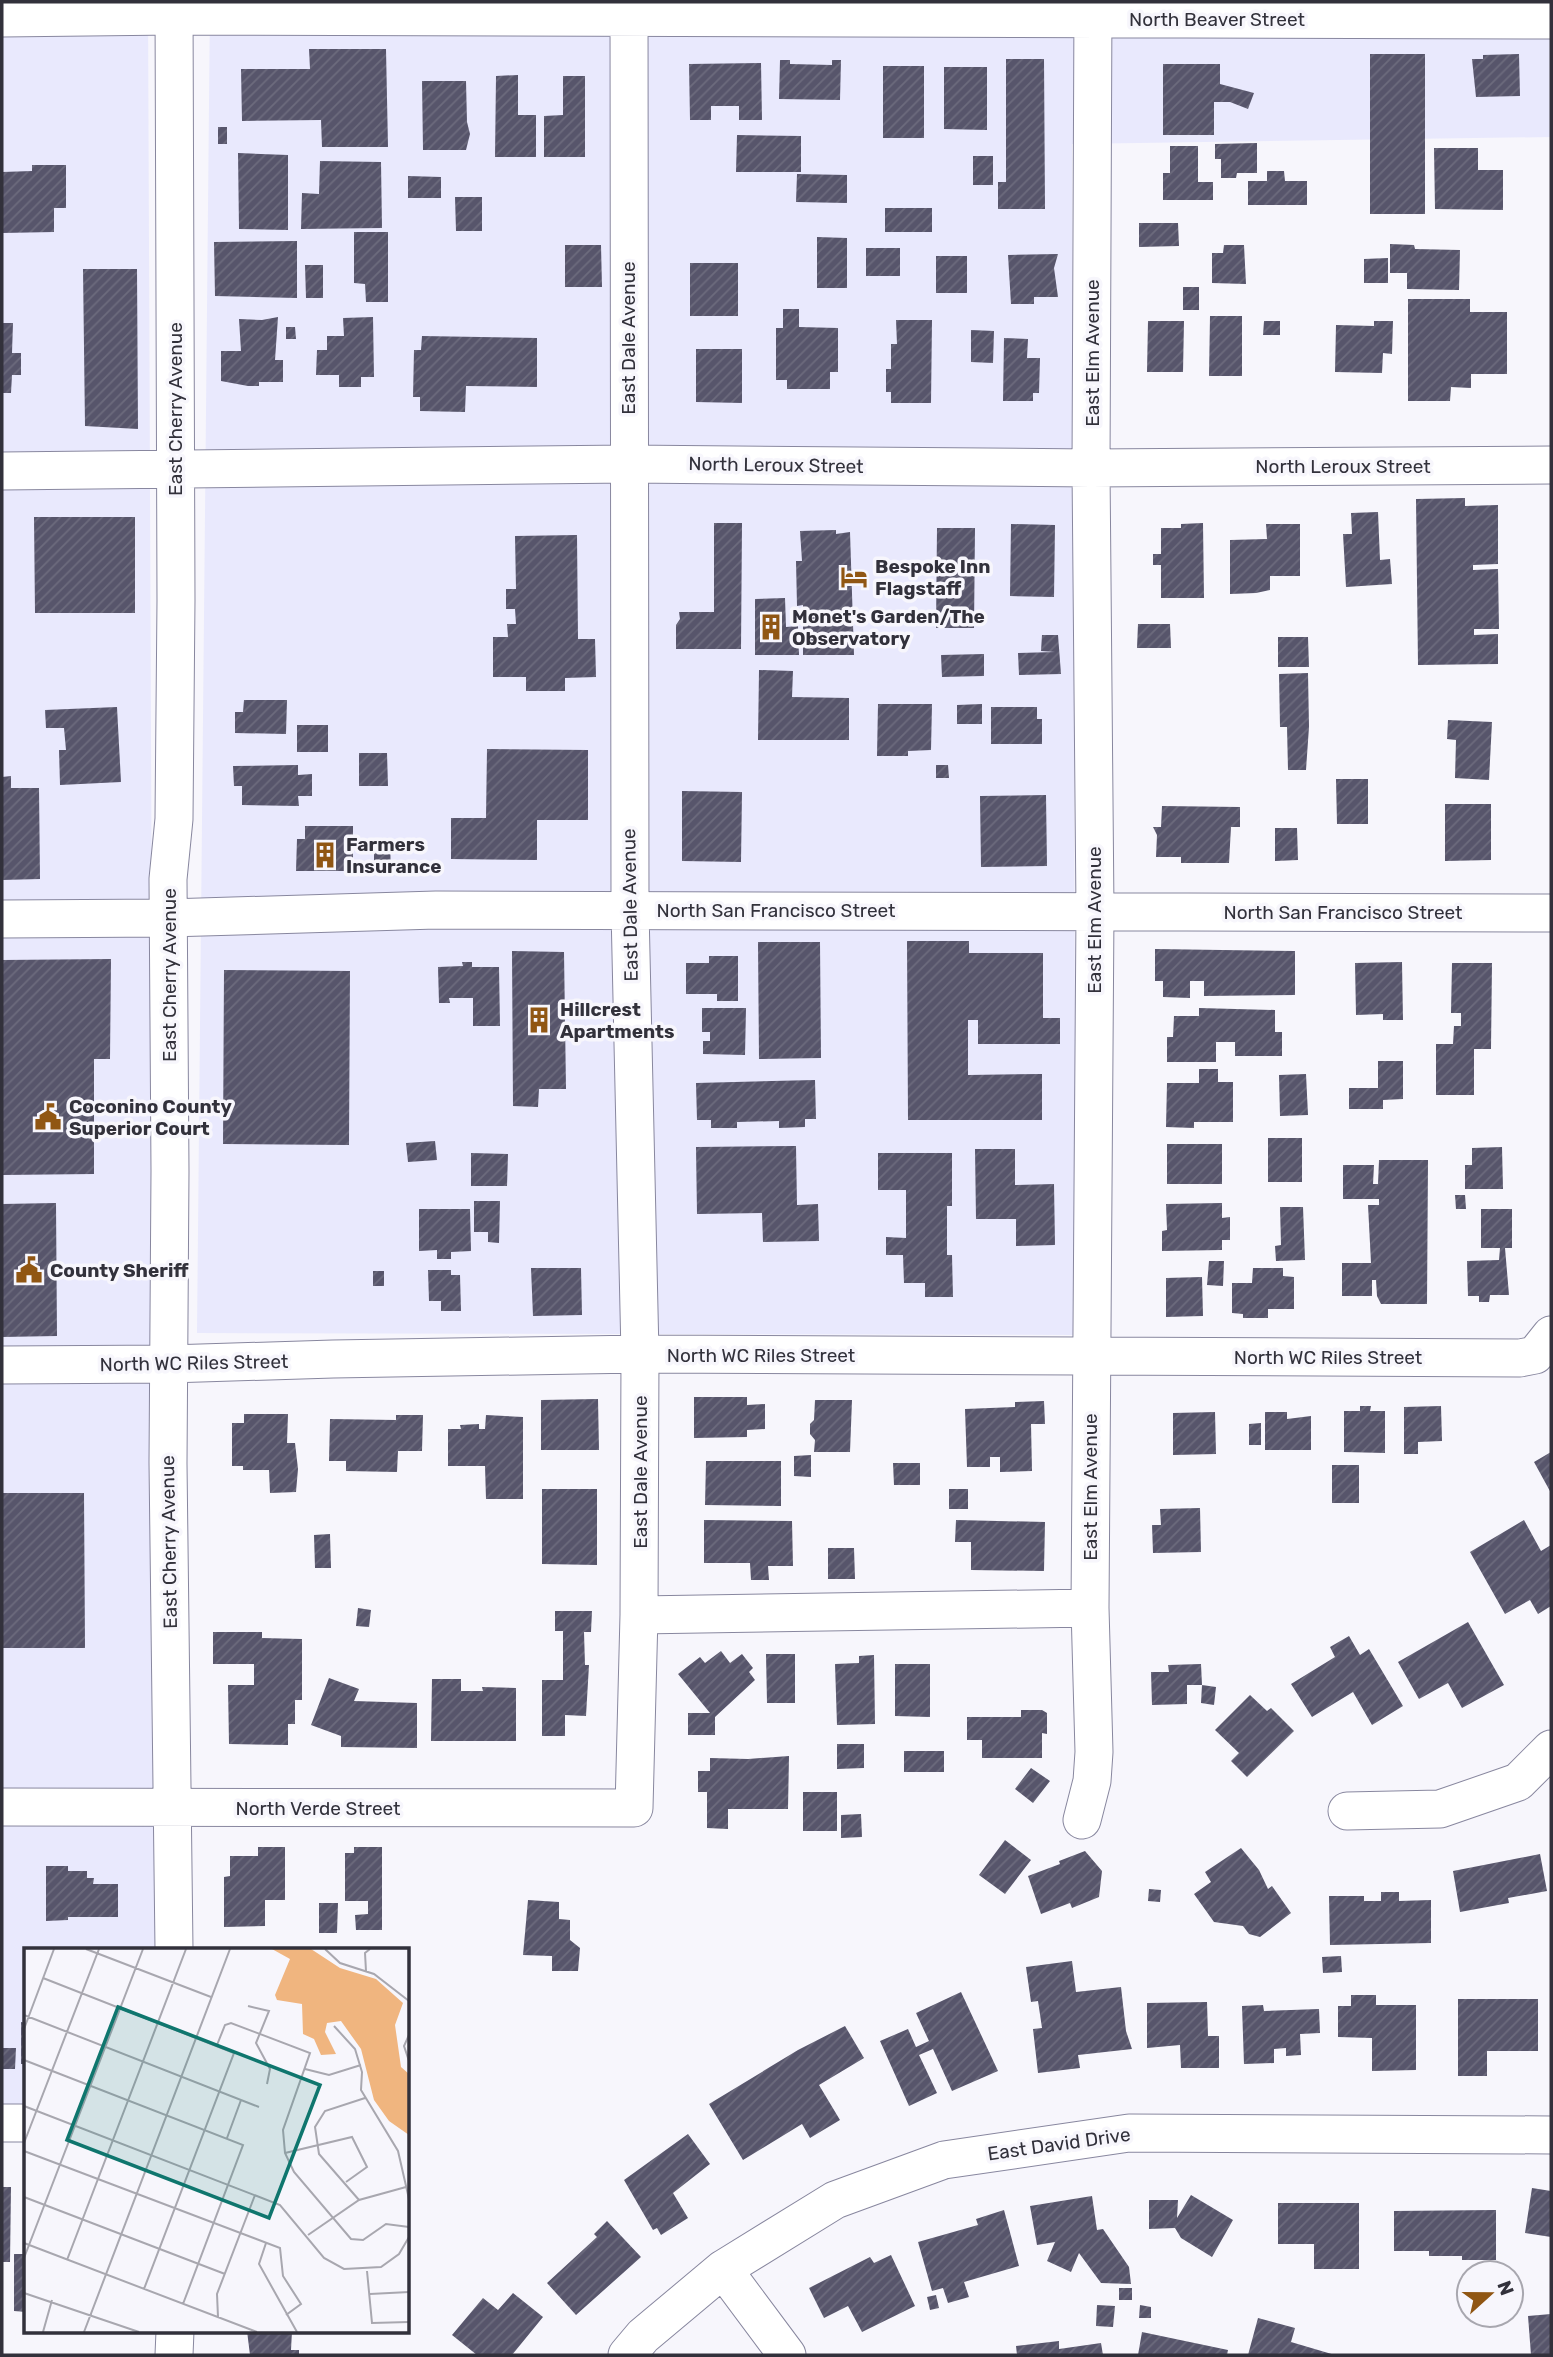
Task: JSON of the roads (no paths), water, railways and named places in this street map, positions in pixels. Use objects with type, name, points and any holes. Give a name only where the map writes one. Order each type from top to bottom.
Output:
[{"type":"street","name":"North Beaver Street","points":[[2,18],[174,9],[1093,10],[1551,20]]},
{"type":"street","name":"East Cherry Avenue","points":[[174,9],[176,623],[174,819],[168,879],[170,1171],[167,1463],[174,1948]]},
{"type":"street","name":"East Dale Avenue","points":[[629,10],[630,910],[640,1354],[639,1615],[634,1808]]},
{"type":"street","name":"East Elm Avenue","points":[[1082,1820],[1092,1781],[1094,1752],[1090,1608],[1095,911],[1091,468],[1093,10]]},
{"type":"street","name":"North Leroux Street","points":[[2,471],[628,464],[1091,468],[1551,465]]},
{"type":"street","name":"North San Francisco Street","points":[[2,919],[168,918],[436,910],[1551,913]]},
{"type":"street","name":"North WC Riles Street","points":[[2,1365],[640,1354],[1520,1357],[1535,1355],[1551,1335]]},
{"type":"street","points":[[639,1615],[1090,1608]]},
{"type":"street","points":[[1347,1811],[1440,1809],[1518,1782],[1551,1749]]},
{"type":"street","name":"North Verde Street","points":[[2,1807],[634,1808]]},
{"type":"street","points":[[2,2123],[24,2123]]},
{"type":"street","name":"East David Drive","points":[[627,2355],[643,2336],[723,2269],[835,2200],[944,2160],[1129,2133],[1551,2135]]},
{"type":"street","points":[[723,2269],[787,2355]]},
{"type":"street","points":[[174,2355],[175,2332]]},
{"type":"place","name":"Bespoke Inn Flagstaff","points":[[854,577]]},
{"type":"place","name":"Monet's Garden/The Observatory","points":[[771,627]]},
{"type":"place","name":"Farmers Insurance","points":[[325,855]]},
{"type":"place","name":"Hillcrest Apartments","points":[[539,1020]]},
{"type":"place","name":"Coconino County Superior Court","points":[[48,1117]]},
{"type":"place","name":"County Sheriff","points":[[29,1270]]}]
